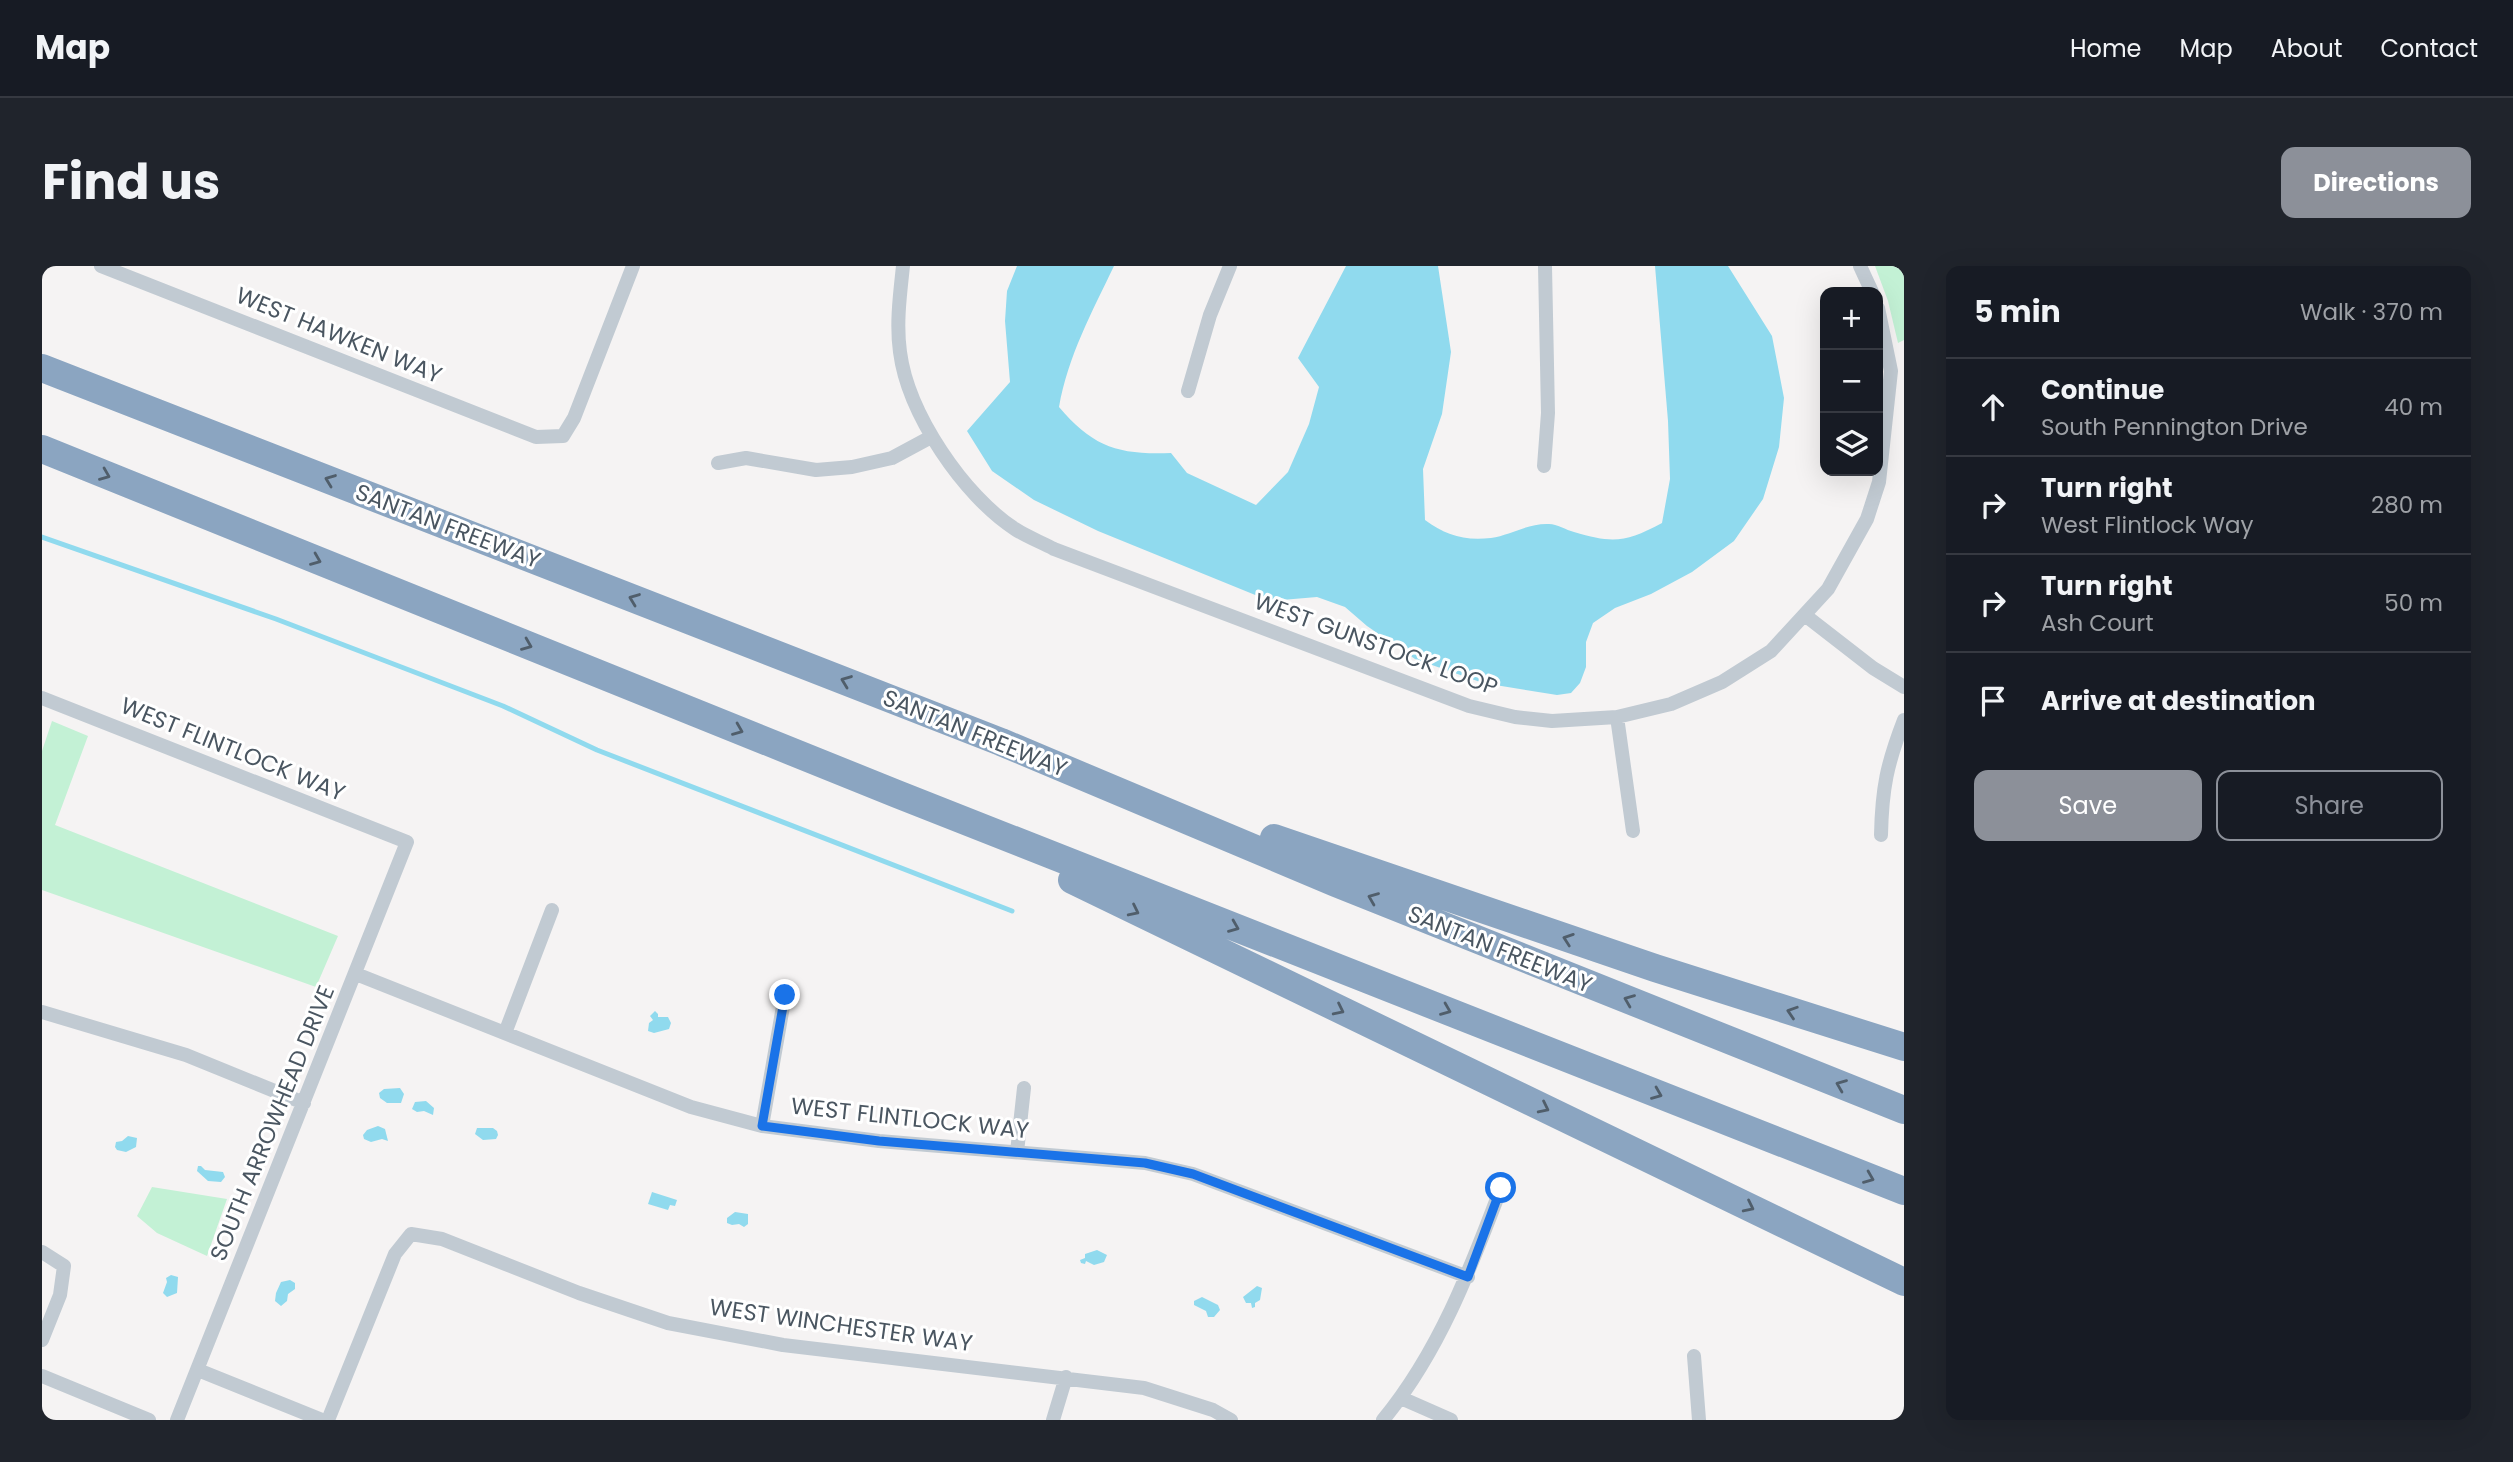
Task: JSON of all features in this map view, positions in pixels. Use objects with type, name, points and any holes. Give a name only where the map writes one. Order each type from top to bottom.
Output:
[{"type":"highway","points":[[42,357],[183,424]]},
{"type":"highway","name":"SANTAN FREEWAY","points":[[42,368],[1000,741],[1336,883],[1904,1110]]},
{"type":"highway","points":[[42,450],[897,794],[1904,1191]]},
{"type":"highway","points":[[1000,741],[1426,892],[1904,1047]]},
{"type":"highway","points":[[897,794],[1904,1282]]},
{"type":"street","name":"WEST HAWKEN WAY","points":[[101,266],[536,437],[563,436],[574,418],[634,266]]},
{"type":"street","name":"WEST GUNSTOCK LOOP","points":[[903,266],[900,353],[930,437],[969,489],[1014,529],[1054,549],[1469,706],[1552,722],[1617,717],[1671,704],[1722,682],[1771,651],[1806,615],[1828,589],[1850,553],[1867,519],[1879,482],[1891,371],[1883,332]]},
{"type":"street","points":[[1188,391],[1210,315],[1230,266]]},
{"type":"street","points":[[1544,466],[1548,413],[1545,266]]},
{"type":"street","points":[[1860,266],[1870,287]]},
{"type":"street","points":[[718,463],[746,458],[816,470],[852,467],[892,458],[930,437]]},
{"type":"street","points":[[1806,615],[1872,668],[1904,687]]},
{"type":"street","name":"WEST FLINTLOCK WAY","points":[[42,698],[407,842]]},
{"type":"street","points":[[1617,717],[1633,831]]},
{"type":"street","points":[[1881,835],[1882,797],[1889,760],[1904,720]]},
{"type":"street","name":"SOUTH ARROWHEAD DRIVE","points":[[177,1420],[407,842]]},
{"type":"street","points":[[505,1033],[552,910]]},
{"type":"street","name":"WEST FLINTLOCK WAY","points":[[356,974],[691,1107],[762,1126],[879,1141],[1145,1163],[1193,1174],[1468,1277]]},
{"type":"street","points":[[762,1126],[785,995]]},
{"type":"street","points":[[42,1012],[186,1055],[304,1102]]},
{"type":"street","points":[[1017,1152],[1024,1088]]},
{"type":"street","points":[[1383,1420],[1401,1398],[1435,1343],[1468,1277],[1501,1188]]},
{"type":"street","name":"WEST WINCHESTER WAY","points":[[328,1420],[395,1254],[411,1234],[442,1240],[579,1293],[668,1322],[783,1345],[1144,1388],[1213,1410],[1231,1420]]},
{"type":"street","points":[[42,1252],[64,1266],[60,1295],[42,1340]]},
{"type":"street","points":[[1694,1356],[1699,1420]]},
{"type":"street","points":[[198,1370],[322,1420]]},
{"type":"street","points":[[42,1376],[149,1420]]},
{"type":"street","points":[[1053,1420],[1066,1377]]},
{"type":"street","points":[[1401,1398],[1451,1420]]},
{"type":"green space","points":[[1875,266],[1904,266],[1904,340],[1898,343],[1888,301]]},
{"type":"green space","points":[[52,721],[88,736],[55,825],[338,936],[316,987],[42,890],[42,751]]},
{"type":"green space","points":[[152,1187],[227,1199],[207,1256],[157,1233],[137,1216]]},
{"type":"water","points":[[1017,266],[1114,266],[1082,335],[1063,388],[1059,407],[1071,421],[1095,440],[1108,446],[1136,452],[1171,453],[1187,473],[1256,505],[1288,472],[1309,424],[1319,387],[1298,358],[1346,266],[1438,266],[1451,352],[1442,414],[1423,469],[1425,520],[1440,530],[1463,538],[1491,538],[1534,525],[1549,524],[1588,536],[1620,539],[1662,523],[1670,479],[1655,266],[1728,266],[1772,336],[1784,398],[1779,447],[1763,499],[1734,541],[1692,572],[1651,594],[1615,608],[1593,623],[1586,642],[1586,667],[1580,683],[1571,693],[1557,695],[1483,683],[1415,659],[1367,626],[1345,607],[1317,597],[1270,601],[1098,531],[1034,500],[992,471],[967,431],[1010,382],[1005,321],[1007,291]]},
{"type":"water","points":[[655,1011],[658,1017],[668,1017],[671,1023],[669,1029],[654,1033],[648,1031],[649,1023],[653,1020],[650,1016]]},
{"type":"water","points":[[400,1088],[404,1094],[401,1103],[387,1103],[380,1098],[379,1093],[384,1089]]},
{"type":"water","points":[[426,1101],[434,1108],[433,1115],[412,1109],[415,1102]]},
{"type":"water","points":[[378,1126],[385,1129],[388,1141],[382,1139],[371,1142],[364,1139],[363,1135],[367,1130]]},
{"type":"water","points":[[477,1128],[493,1128],[498,1135],[496,1139],[483,1140],[475,1134]]},
{"type":"water","points":[[128,1136],[137,1138],[136,1147],[126,1152],[117,1150],[116,1142]]},
{"type":"water","points":[[198,1166],[205,1170],[223,1172],[225,1177],[221,1182],[208,1181],[197,1171]]},
{"type":"water","points":[[652,1192],[677,1200],[675,1206],[670,1205],[668,1210],[648,1204]]},
{"type":"water","points":[[735,1212],[748,1214],[748,1224],[744,1227],[727,1223],[727,1218]]},
{"type":"water","points":[[1097,1250],[1107,1255],[1104,1262],[1094,1265],[1086,1261],[1085,1264],[1081,1263],[1080,1260],[1085,1258],[1085,1254]]},
{"type":"water","points":[[171,1275],[178,1277],[177,1293],[167,1297],[163,1293],[166,1278]]},
{"type":"water","points":[[290,1280],[295,1283],[295,1289],[288,1294],[287,1301],[281,1306],[275,1301],[276,1293],[281,1282]]},
{"type":"water","points":[[1257,1286],[1262,1288],[1260,1300],[1252,1308],[1251,1303],[1246,1303],[1243,1297]]},
{"type":"water","points":[[1202,1297],[1218,1305],[1220,1310],[1214,1317],[1208,1317],[1206,1311],[1194,1305],[1194,1301]]},
{"type":"waterway","points":[[42,537],[276,619],[503,706],[597,750],[1012,911]]},
{"type":"route","points":[[785,995],[762,1126],[879,1141],[1145,1163],[1193,1174],[1468,1277],[1501,1188]]}]
